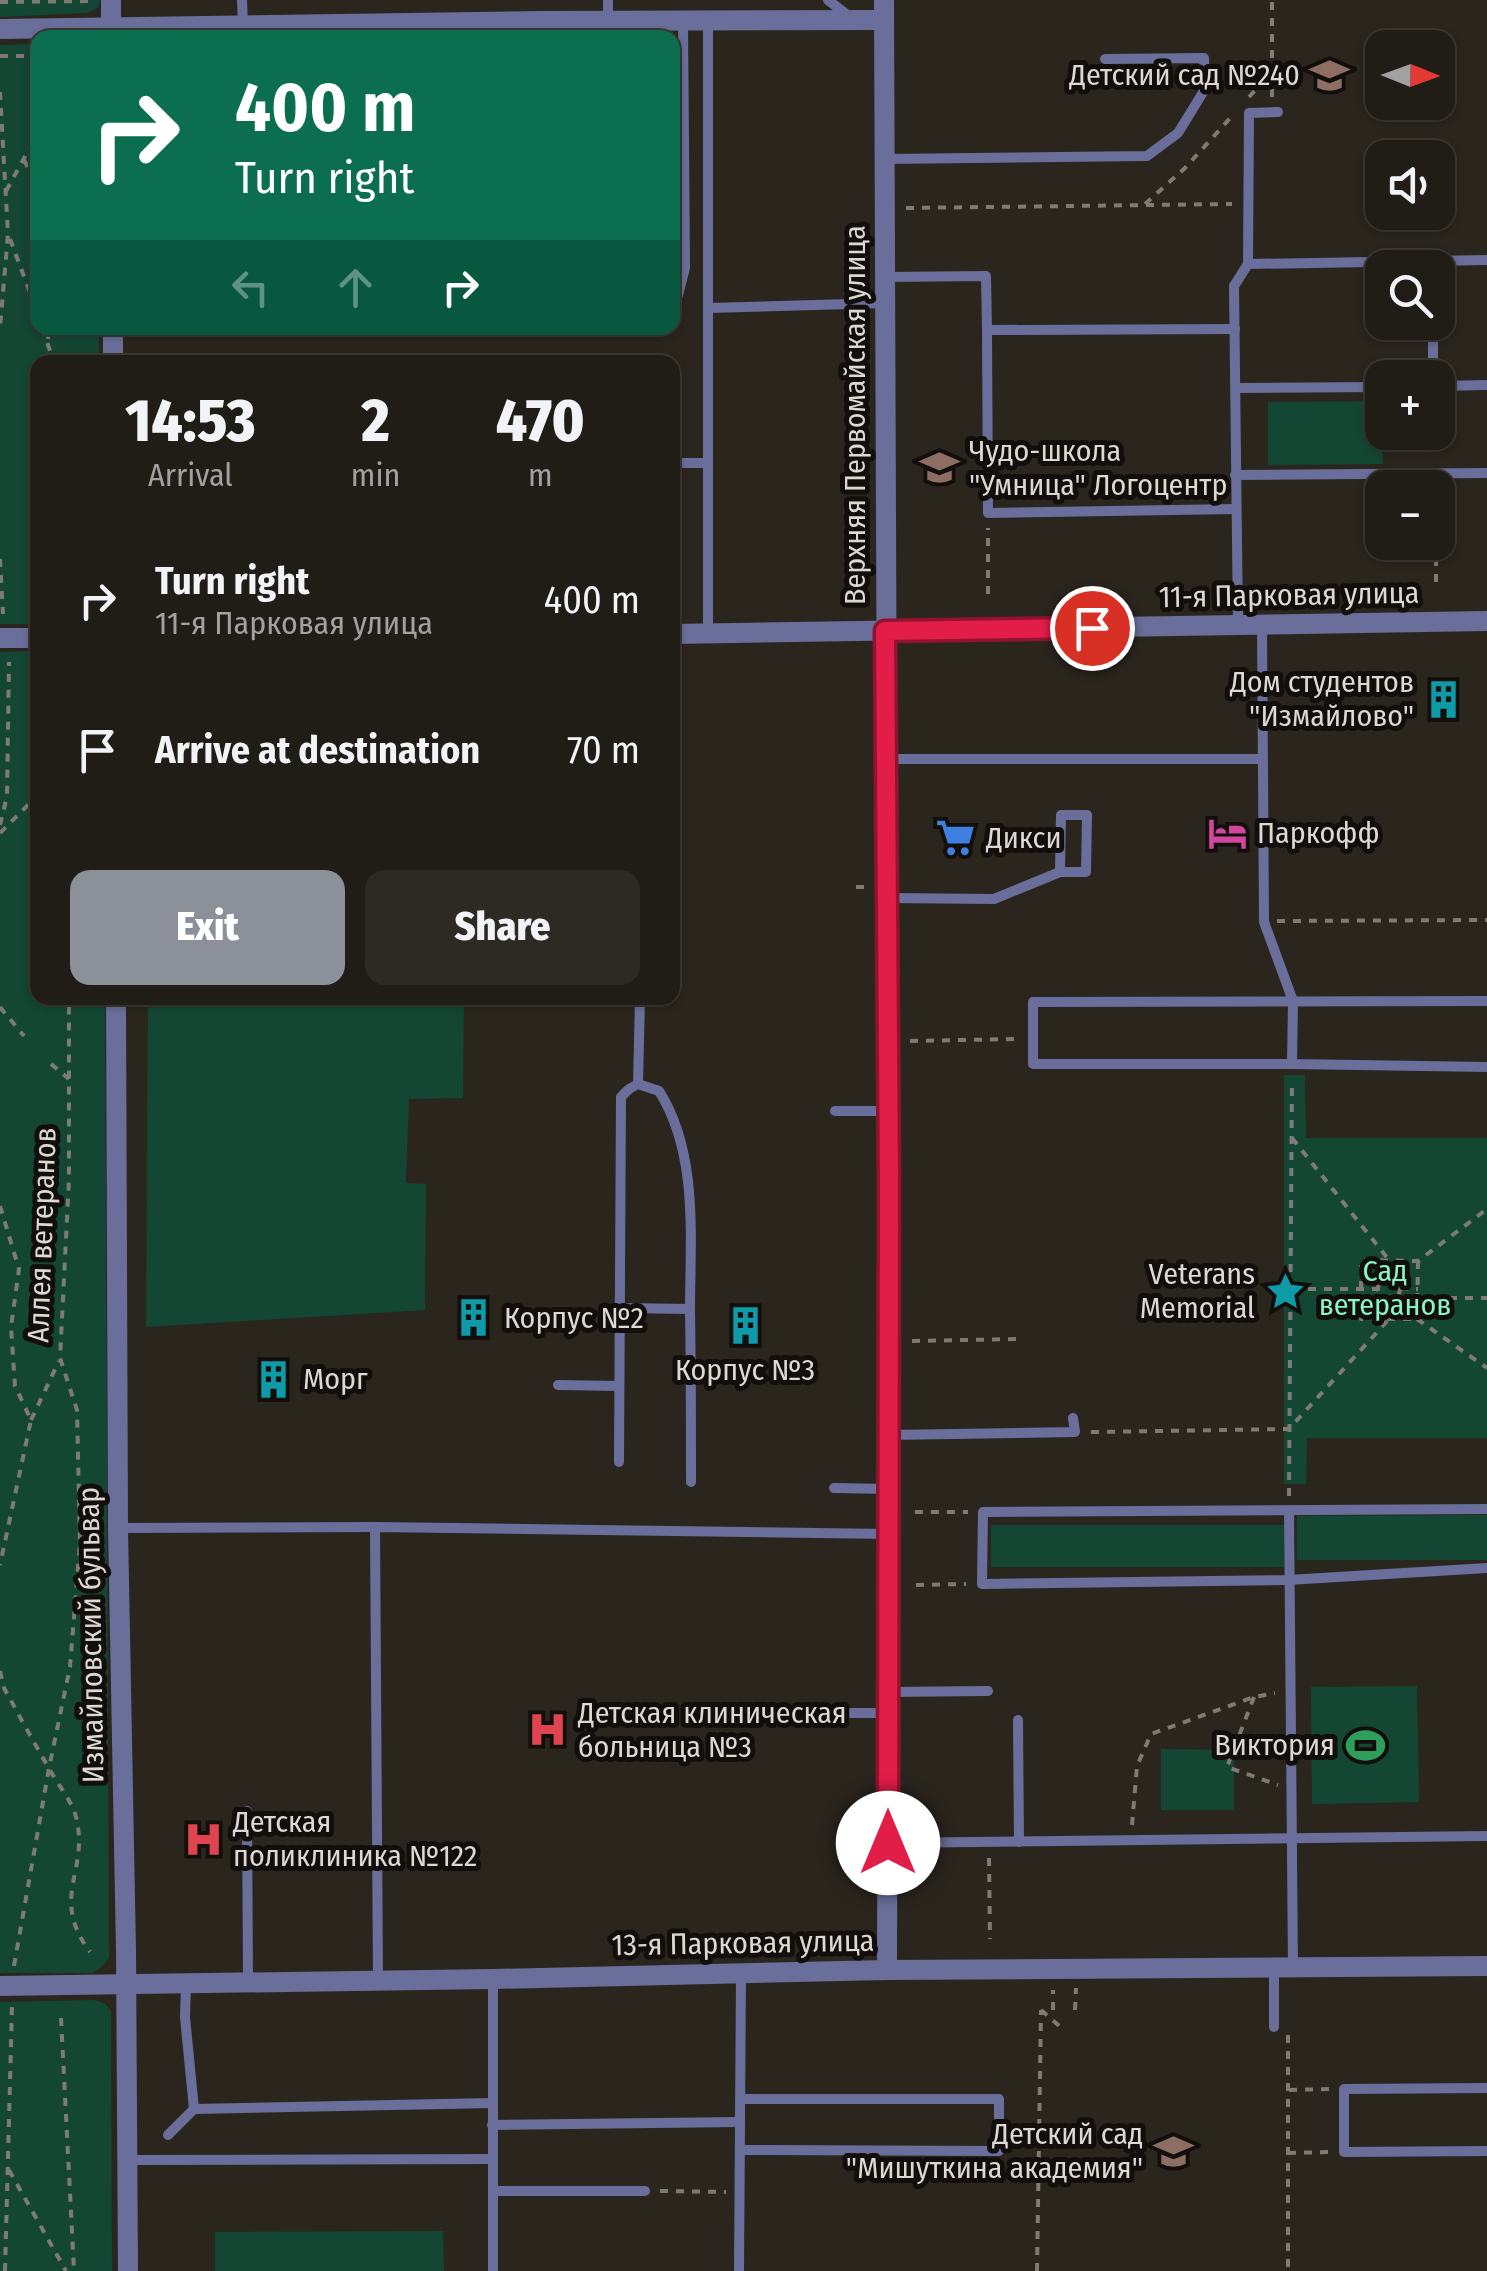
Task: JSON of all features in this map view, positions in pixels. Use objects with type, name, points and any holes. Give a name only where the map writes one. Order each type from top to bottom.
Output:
[{"type":"street","points":[[111,0],[111,30]]},
{"type":"street","points":[[168,30],[243,26],[542,29],[608,11],[708,21],[855,20],[884,10]]},
{"type":"street","name":"Верхняя Первомайская улица","points":[[884,10],[890,1489],[887,1970]]},
{"type":"street","points":[[0,29],[30,30]]},
{"type":"street","name":"11-я Парковая улица","points":[[680,634],[1487,621]]},
{"type":"street","points":[[0,638],[30,638]]},
{"type":"street","name":"Измайловский бульвар","points":[[116,1005],[128,2271]]},
{"type":"street","name":"13-я Парковая улица","points":[[0,1986],[887,1970],[1487,1966]]},
{"type":"lane","points":[[242,0],[243,26]]},
{"type":"lane","points":[[828,0],[855,20]]},
{"type":"lane","points":[[680,288],[686,268],[683,21]]},
{"type":"lane","points":[[708,21],[708,634]]},
{"type":"lane","points":[[884,159],[1147,156],[1178,132],[1205,89],[1204,58],[1105,59]]},
{"type":"lane","points":[[1238,626],[1234,286],[1248,264],[1250,113],[1275,112]]},
{"type":"lane","points":[[1455,262],[1487,260]]},
{"type":"lane","points":[[1248,264],[1365,264]]},
{"type":"lane","points":[[884,277],[986,276],[988,513],[1236,509]]},
{"type":"lane","points":[[708,308],[885,303]]},
{"type":"lane","points":[[987,330],[1235,329]]},
{"type":"lane","points":[[1455,386],[1487,385]]},
{"type":"lane","points":[[1236,388],[1365,386]]},
{"type":"lane","points":[[680,464],[707,463]]},
{"type":"lane","points":[[1235,475],[1487,473]]},
{"type":"lane","points":[[1262,625],[1264,922],[1293,1000],[1292,1064]]},
{"type":"lane","points":[[886,759],[1262,760]]},
{"type":"lane","points":[[887,898],[994,898],[1060,872],[1086,872],[1087,814],[1061,815],[1060,872]]},
{"type":"lane","points":[[1487,1000],[1034,1002],[1033,1038],[1033,1064],[1487,1067]]},
{"type":"lane","points":[[638,1084],[640,1005]]},
{"type":"lane","points":[[619,1462],[622,1097],[638,1084],[660,1090],[672,1110],[686,1169],[690,1219],[690,1482]]},
{"type":"lane","points":[[835,1111],[889,1111]]},
{"type":"lane","points":[[620,1308],[690,1309]]},
{"type":"lane","points":[[558,1385],[619,1386]]},
{"type":"lane","points":[[888,1435],[1075,1432],[1073,1418]]},
{"type":"lane","points":[[834,1488],[890,1489]]},
{"type":"lane","points":[[1487,1509],[983,1512],[982,1584],[1288,1580],[1487,1568]]},
{"type":"lane","points":[[1274,2027],[1284,1968],[1293,1839],[1289,1511]]},
{"type":"lane","points":[[376,1527],[378,1981]]},
{"type":"lane","points":[[118,1528],[376,1527],[890,1534]]},
{"type":"lane","points":[[835,1713],[988,1690]]},
{"type":"lane","points":[[1018,1720],[1019,1842]]},
{"type":"lane","points":[[247,1811],[248,1983]]},
{"type":"lane","points":[[888,1843],[1487,1836]]},
{"type":"lane","points":[[740,2271],[741,1972]]},
{"type":"lane","points":[[493,1980],[493,2271]]},
{"type":"lane","points":[[186,1984],[194,2108]]},
{"type":"lane","points":[[1487,2088],[1344,2089],[1344,2152],[1487,2151]]},
{"type":"lane","points":[[740,2099],[999,2099],[999,2151],[740,2150]]},
{"type":"lane","points":[[168,2135],[194,2108],[492,2103]]},
{"type":"lane","points":[[492,2124],[740,2122]]},
{"type":"lane","points":[[127,2160],[492,2160]]},
{"type":"lane","points":[[493,2191],[645,2191]]},
{"type":"path","points":[[1272,0],[1275,112]]},
{"type":"path","points":[[0,2],[102,1]]},
{"type":"path","points":[[0,56],[30,56]]},
{"type":"path","points":[[1247,100],[1272,72]]},
{"type":"path","points":[[0,92],[8,234],[0,328]]},
{"type":"path","points":[[1145,204],[1185,168],[1234,113]]},
{"type":"path","points":[[6,190],[30,147]]},
{"type":"path","points":[[23,159],[30,172]]},
{"type":"path","points":[[906,208],[1248,204]]},
{"type":"path","points":[[8,234],[30,293]]},
{"type":"path","points":[[988,513],[988,594]]},
{"type":"path","points":[[0,559],[2,614]]},
{"type":"path","points":[[1436,560],[1436,589]]},
{"type":"path","points":[[0,826],[7,796],[9,662]]},
{"type":"path","points":[[0,833],[30,803]]},
{"type":"path","points":[[1264,922],[1487,920]]},
{"type":"path","name":"Аллея ветеранов","points":[[15,1953],[70,1667],[80,1542],[78,1410],[60,1358],[69,1178],[68,1005]]},
{"type":"path","points":[[0,1006],[24,1036]]},
{"type":"path","points":[[910,1042],[1033,1038]]},
{"type":"path","points":[[51,1064],[69,1079]]},
{"type":"path","points":[[1289,1511],[1292,1064]]},
{"type":"path","points":[[1292,1138],[1389,1260],[1389,1278]]},
{"type":"path","name":"Аллея ветеранов","points":[[0,1206],[19,1269],[11,1327],[16,1386],[31,1420]]},
{"type":"path","points":[[1487,1209],[1418,1260],[1361,1260],[1361,1319],[1417,1319],[1487,1368]]},
{"type":"path","points":[[1417,1319],[1418,1260]]},
{"type":"path","points":[[1389,1278],[1379,1284],[1379,1295],[1394,1299],[1400,1289]]},
{"type":"path","points":[[1389,1278],[1400,1289]]},
{"type":"path","points":[[1291,1289],[1378,1289]]},
{"type":"path","points":[[1400,1289],[1418,1289]]},
{"type":"path","points":[[1417,1298],[1487,1298]]},
{"type":"path","points":[[1075,1432],[1289,1429],[1389,1319],[1388,1300]]},
{"type":"path","points":[[912,1341],[1018,1339]]},
{"type":"path","points":[[0,1564],[31,1420],[60,1358]]},
{"type":"path","points":[[915,1512],[983,1512]]},
{"type":"path","points":[[916,1585],[982,1584]]},
{"type":"path","points":[[0,1671],[4,1688],[76,1813],[80,1838],[70,1899],[72,1920],[90,1952]]},
{"type":"path","points":[[1131,1840],[1136,1766],[1152,1734],[1254,1697],[1290,1690]]},
{"type":"path","points":[[1254,1697],[1227,1766],[1292,1790]]},
{"type":"path","points":[[989,1842],[990,1939]]},
{"type":"path","points":[[1053,2010],[1053,1988],[1076,1988],[1075,2010]]},
{"type":"path","points":[[1037,2271],[1042,2010],[1064,2030]]},
{"type":"path","points":[[6,2271],[12,2018]]},
{"type":"path","points":[[61,2018],[74,2271]]},
{"type":"path","points":[[1288,2026],[1288,2271]]},
{"type":"path","points":[[1288,2090],[1344,2089]]},
{"type":"path","points":[[1288,2153],[1344,2152]]},
{"type":"path","points":[[6,2166],[66,2271]]},
{"type":"path","points":[[645,2191],[740,2192]]},
{"type":"green space","points":[[0,0],[100,0],[98,8],[87,13],[0,17]]},
{"type":"green space","points":[[30,44],[30,335],[99,335],[99,355],[30,355],[30,624],[0,624],[0,45]]},
{"type":"green space","points":[[1365,401],[1365,450],[1383,450],[1383,464],[1268,465],[1268,402]]},
{"type":"green space","points":[[30,651],[30,1005],[105,1005],[109,1958],[92,1973],[0,1973],[0,652]]},
{"type":"green space","points":[[148,1005],[464,1005],[463,1098],[409,1099],[406,1183],[426,1184],[425,1310],[146,1327]]},
{"type":"green space","name":"Сад ветеранов","points":[[1284,1075],[1305,1075],[1306,1138],[1487,1138],[1487,1438],[1307,1438],[1306,1484],[1284,1484]]},
{"type":"green space","points":[[1487,1515],[1487,1560],[1297,1560],[1297,1516]]},
{"type":"green space","points":[[991,1525],[1284,1525],[1284,1567],[991,1567]]},
{"type":"green space","name":"Виктория","points":[[1417,1686],[1419,1802],[1312,1804],[1311,1687]]},
{"type":"green space","points":[[1161,1749],[1234,1750],[1234,1810],[1161,1810]]},
{"type":"green space","points":[[95,2000],[106,2004],[111,2012],[112,2271],[0,2271],[0,2002]]},
{"type":"green space","points":[[443,2231],[444,2271],[215,2271],[215,2232]]},
{"type":"place","name":"Детский сад №240","points":[[1330,75]]},
{"type":"place","name":"Чудо-школа \"Умница\" Логоцентр","points":[[939,468]]},
{"type":"place","name":"Дом студентов \"Измайлово\"","points":[[1444,699]]},
{"type":"place","name":"Паркофф","points":[[1227,833]]},
{"type":"place","name":"Дикси","points":[[956,838]]},
{"type":"place","name":"Veterans Memorial","points":[[1285,1291]]},
{"type":"place","name":"Корпус №2","points":[[474,1318]]},
{"type":"place","name":"Корпус №3","points":[[745,1326]]},
{"type":"place","name":"Морг","points":[[273,1379]]},
{"type":"place","name":"Детская клиническая больница №3","points":[[548,1730]]},
{"type":"place","name":"Виктория","points":[[1365,1745]]},
{"type":"place","name":"Детская поликлиника №122","points":[[203,1839]]},
{"type":"place","name":"Детский сад \"Мишуткина академия\"","points":[[1173,2151]]},
{"type":"route","points":[[888,1843],[885,631],[1092,628]]}]
